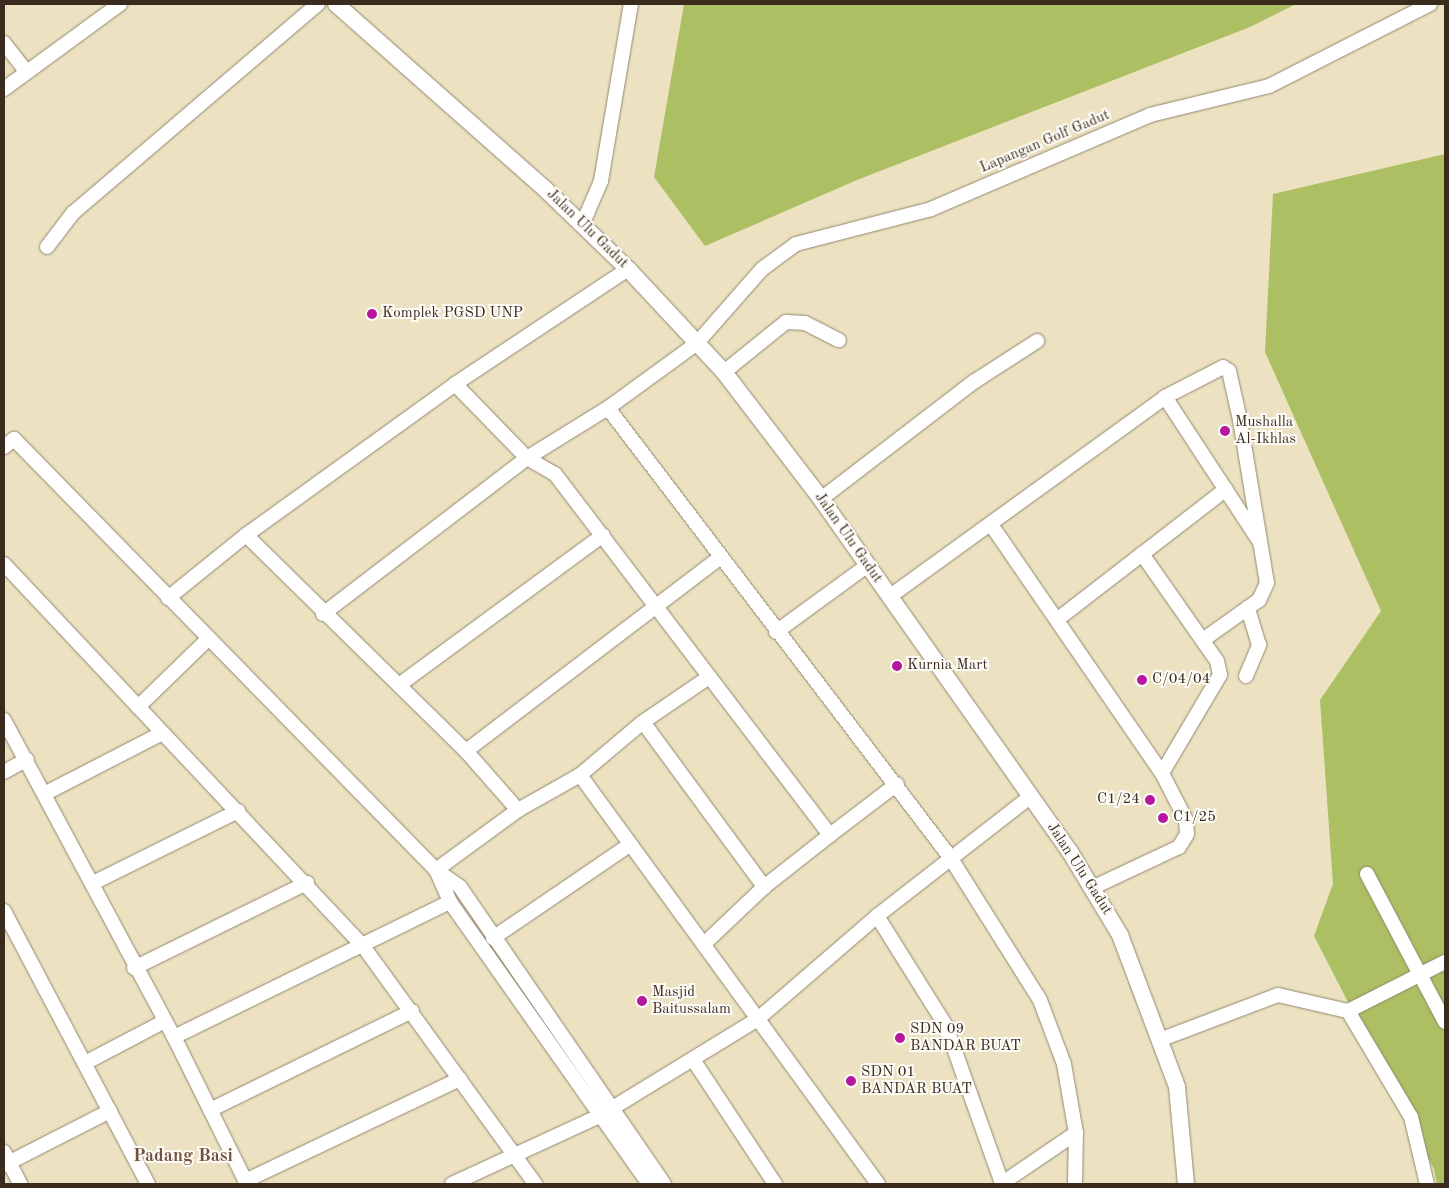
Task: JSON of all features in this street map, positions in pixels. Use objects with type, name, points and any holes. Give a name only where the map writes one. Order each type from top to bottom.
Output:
[{"type":"street","points":[[4,89],[25,70],[120,4]]},
{"type":"street","points":[[47,247],[73,213],[318,4]]},
{"type":"street","name":"Jalan Ulu Gadut","points":[[336,4],[582,225],[628,269],[724,372],[821,499],[1094,887],[1141,981],[1177,1087],[1186,1184]]},
{"type":"street","points":[[582,225],[600,181],[631,4]]},
{"type":"street","name":"Lapangan Golf Gadut","points":[[323,614],[527,458],[608,408],[697,343],[762,269],[796,244],[931,209],[1150,115],[1269,86],[1430,4]]},
{"type":"street","points":[[4,43],[25,70]]},
{"type":"street","points":[[168,598],[246,536],[455,384],[628,269]]},
{"type":"street","points":[[724,372],[786,322],[805,323],[839,340]]},
{"type":"street","points":[[821,499],[975,381],[1037,341]]},
{"type":"street","points":[[889,597],[992,526],[1165,397],[1214,369],[1229,371],[1265,548],[1265,592],[1248,608],[1203,640]]},
{"type":"street","points":[[455,384],[527,458],[555,474],[830,835]]},
{"type":"street","points":[[1165,397],[1265,548]]},
{"type":"street","points":[[608,408],[722,557],[776,632],[897,784],[950,857],[1040,1000],[1064,1064],[1076,1133],[1076,1184]]},
{"type":"street","points":[[4,447],[14,439],[436,870],[460,887],[606,1112],[649,1184]]},
{"type":"street","points":[[1058,619],[1226,489]]},
{"type":"street","points":[[992,526],[1058,619],[1162,773],[1186,820],[1187,834],[1179,847],[1094,887]]},
{"type":"street","points":[[399,685],[603,535]]},
{"type":"street","points":[[246,536],[323,614],[466,751],[518,810]]},
{"type":"street","points":[[1142,554],[1203,640],[1219,668],[1217,685],[1162,773]]},
{"type":"street","points":[[466,751],[722,557]]},
{"type":"street","points":[[4,564],[162,733],[307,883],[363,946],[412,1011],[535,1184]]},
{"type":"street","points":[[776,632],[868,565]]},
{"type":"street","points":[[1246,676],[1259,645],[1248,608]]},
{"type":"street","points":[[138,707],[208,639]]},
{"type":"street","points":[[436,870],[518,810],[580,774],[643,722],[709,677]]},
{"type":"street","points":[[4,720],[46,793],[93,883],[134,968],[174,1037],[246,1183],[460,1079]]},
{"type":"street","points":[[643,722],[764,887]]},
{"type":"street","points":[[46,793],[162,733]]},
{"type":"street","points":[[4,772],[26,759]]},
{"type":"street","points":[[580,774],[628,846],[759,1018],[878,1184]]},
{"type":"street","points":[[704,944],[764,887],[897,784]]},
{"type":"street","points":[[452,1184],[606,1112],[694,1061],[759,1018],[877,916],[950,857],[1031,796]]},
{"type":"street","points":[[93,883],[238,811]]},
{"type":"street","points":[[493,938],[628,846]]},
{"type":"street","points":[[436,870],[450,902],[606,1112],[664,1184]]},
{"type":"street","points":[[1367,874],[1419,977],[1445,1022]]},
{"type":"street","points":[[134,968],[307,883]]},
{"type":"street","points":[[174,1037],[450,902]]},
{"type":"street","points":[[4,911],[148,1184]]},
{"type":"street","points":[[877,916],[946,1026],[1002,1184],[1076,1133]]},
{"type":"street","points":[[1162,1039],[1278,994],[1348,1011],[1419,977],[1445,962]]},
{"type":"street","points":[[210,1110],[412,1011]]},
{"type":"street","points":[[1348,1011],[1411,1117],[1427,1184]]},
{"type":"street","points":[[85,1063],[165,1021]]},
{"type":"street","points":[[694,1061],[775,1184]]},
{"type":"street","points":[[20,1184],[5,1160],[110,1111]]},
{"type":"green space","points":[[684,4],[1296,4],[1250,27],[857,180],[705,246],[654,177]]},
{"type":"green space","points":[[1445,154],[1445,1184],[1437,1184],[1434,1169],[1314,936],[1333,884],[1320,700],[1381,611],[1265,352],[1273,194]]},
{"type":"place","name":"Komplek PGSD UNP","points":[[372,314]]},
{"type":"place","name":"Mushalla Al-Ikhlas","points":[[1225,431]]},
{"type":"place","name":"Kurnia Mart","points":[[897,666]]},
{"type":"place","name":"C/04/04","points":[[1142,680]]},
{"type":"place","name":"C1/24","points":[[1150,800]]},
{"type":"place","name":"C1/25","points":[[1163,818]]},
{"type":"place","name":"Masjid Baitussalam","points":[[642,1001]]},
{"type":"place","name":"SDN 09 BANDAR BUAT","points":[[900,1038]]},
{"type":"place","name":"SDN 01 BANDAR BUAT","points":[[851,1081]]},
{"type":"district","name":"Padang Basi","points":[[183,1156]]}]
